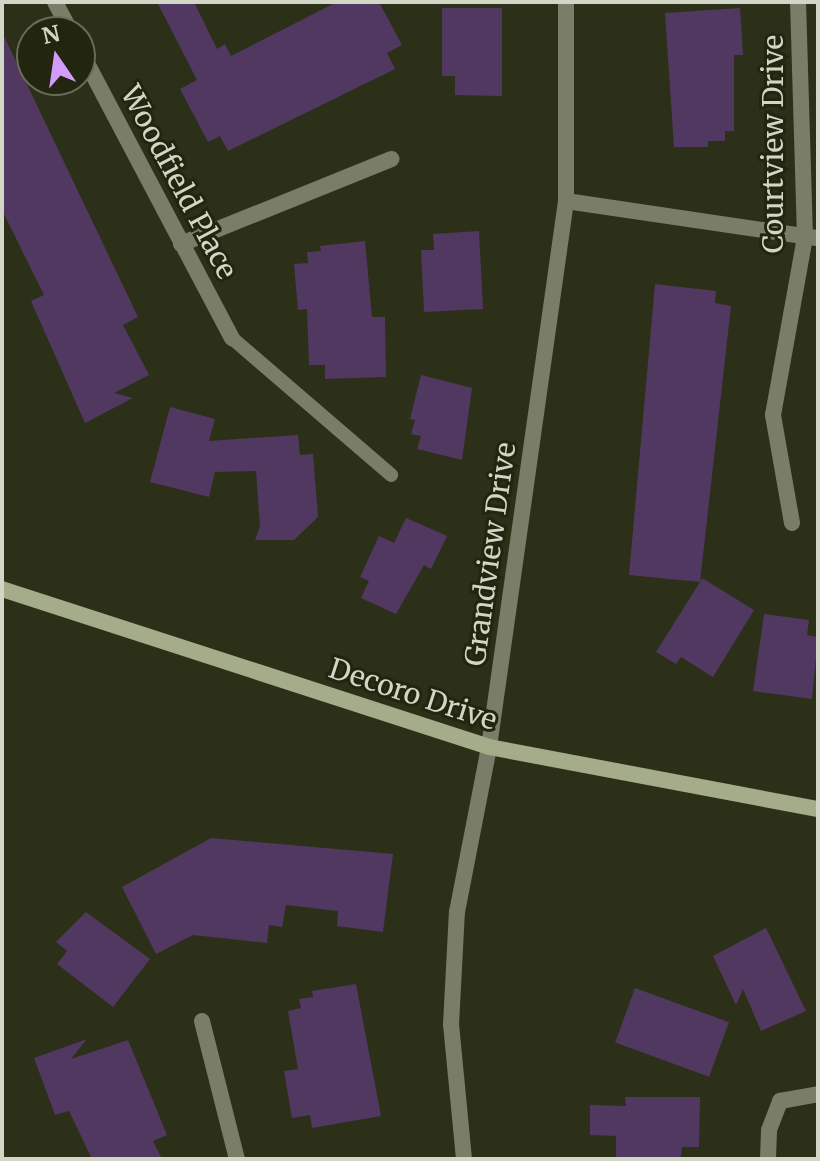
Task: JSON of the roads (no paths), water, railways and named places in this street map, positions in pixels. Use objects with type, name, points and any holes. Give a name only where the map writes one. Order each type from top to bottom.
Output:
[{"type":"main road","name":"Decoro Drive","points":[[2,589],[489,747],[818,809]]},
{"type":"street","name":"Grandview Drive","points":[[464,1159],[451,1025],[457,912],[489,747],[566,201],[566,2]]},
{"type":"street","name":"Courtview Drive","points":[[792,523],[773,415],[812,237],[798,2]]},
{"type":"street","name":"Woodfield Place","points":[[96,81],[232,338]]},
{"type":"street","points":[[181,244],[391,159]]},
{"type":"street","points":[[566,201],[812,237]]},
{"type":"street","points":[[202,1021],[237,1159]]},
{"type":"street","points":[[768,1159],[769,1130],[780,1101],[818,1094]]},
{"type":"lane","points":[[232,338],[391,475]]}]
